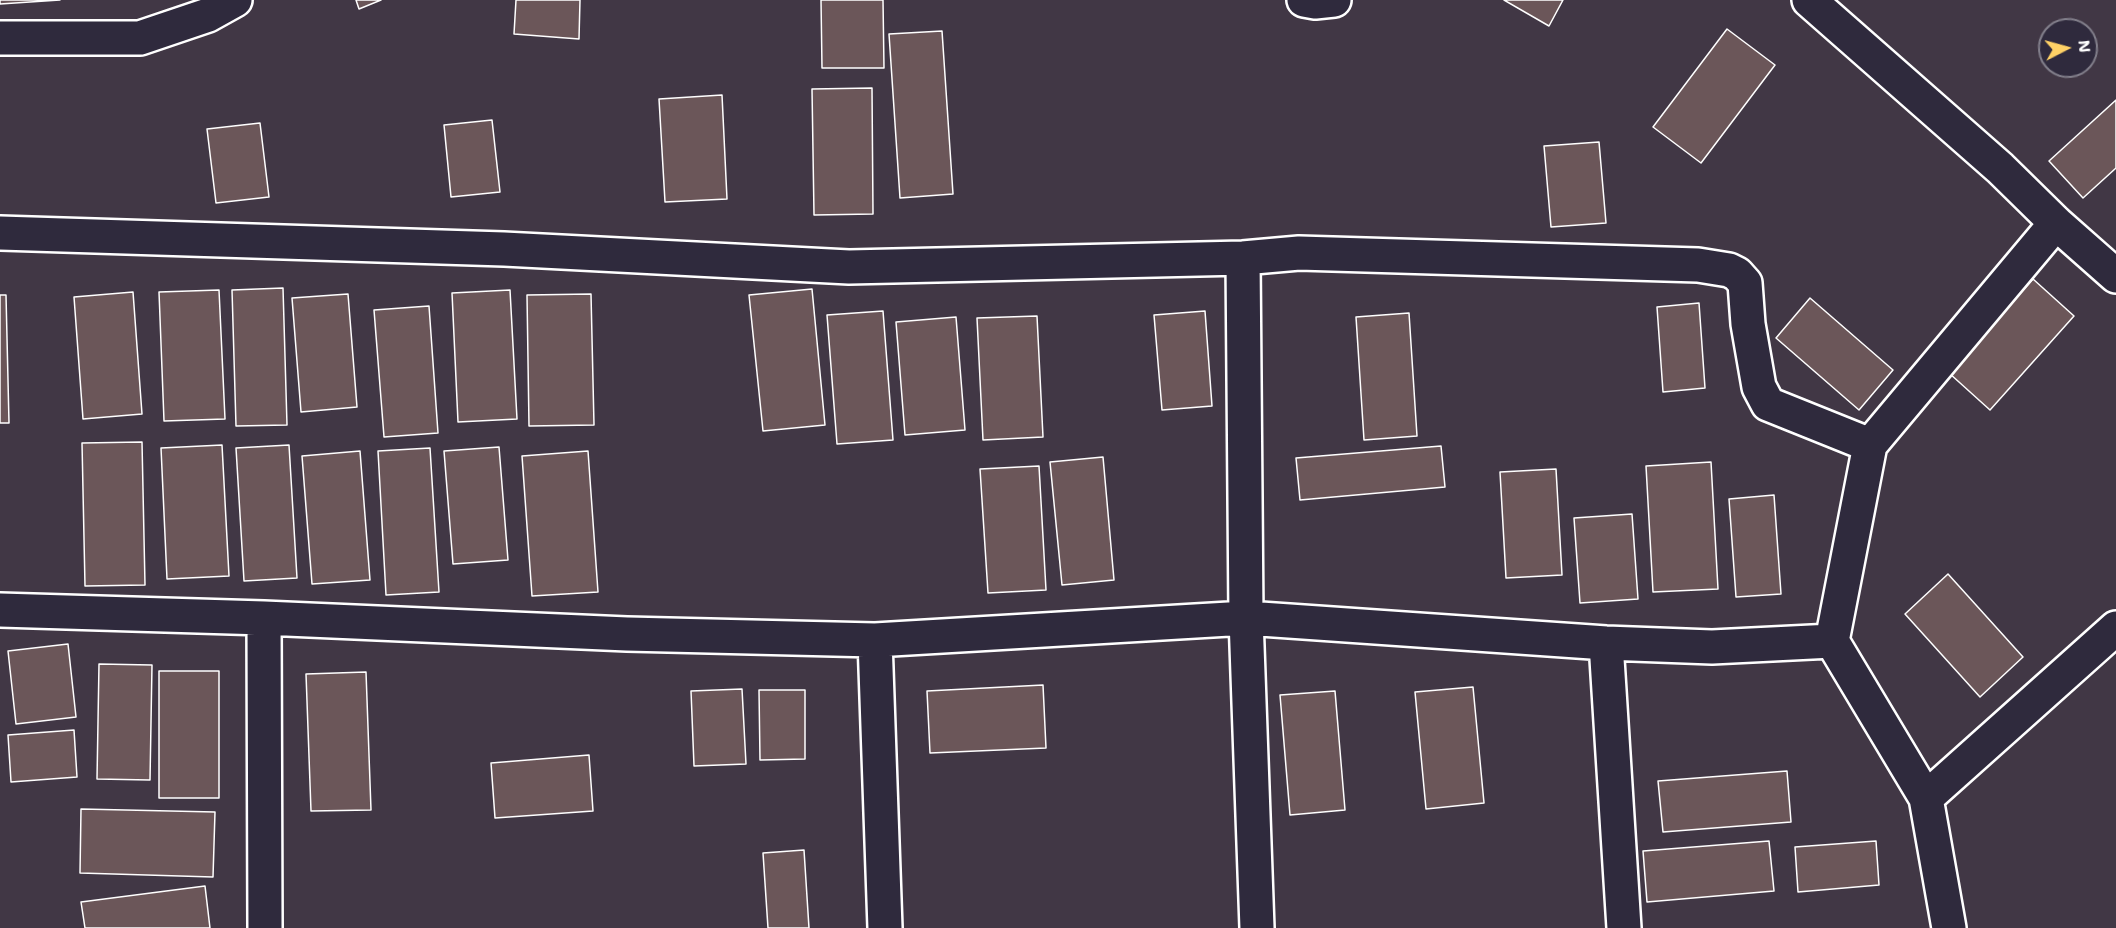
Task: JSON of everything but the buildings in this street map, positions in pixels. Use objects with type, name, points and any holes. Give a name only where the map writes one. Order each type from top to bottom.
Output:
[{"type":"street","points":[[0,38],[140,38],[208,15],[235,0]]},
{"type":"street","points":[[1304,0],[1315,2],[1334,0]]},
{"type":"street","points":[[1809,0],[2000,168],[2056,223],[2116,276]]},
{"type":"street","points":[[1950,928],[1926,798],[1832,641],[1870,445],[2056,223]]},
{"type":"street","points":[[0,232],[504,249],[849,267],[1243,258],[1299,253],[1698,265],[1729,270],[1737,274],[1745,283],[1748,324],[1759,387],[1768,404],[1870,445]]},
{"type":"street","points":[[1243,258],[1246,618],[1257,928]]},
{"type":"street","points":[[0,610],[264,618],[627,634],[875,640],[1246,618],[1606,643],[1713,647],[1832,641]]},
{"type":"street","points":[[264,618],[265,928]]},
{"type":"street","points":[[1926,798],[2116,628]]},
{"type":"street","points":[[875,640],[885,928]]},
{"type":"street","points":[[1606,643],[1624,928]]}]
